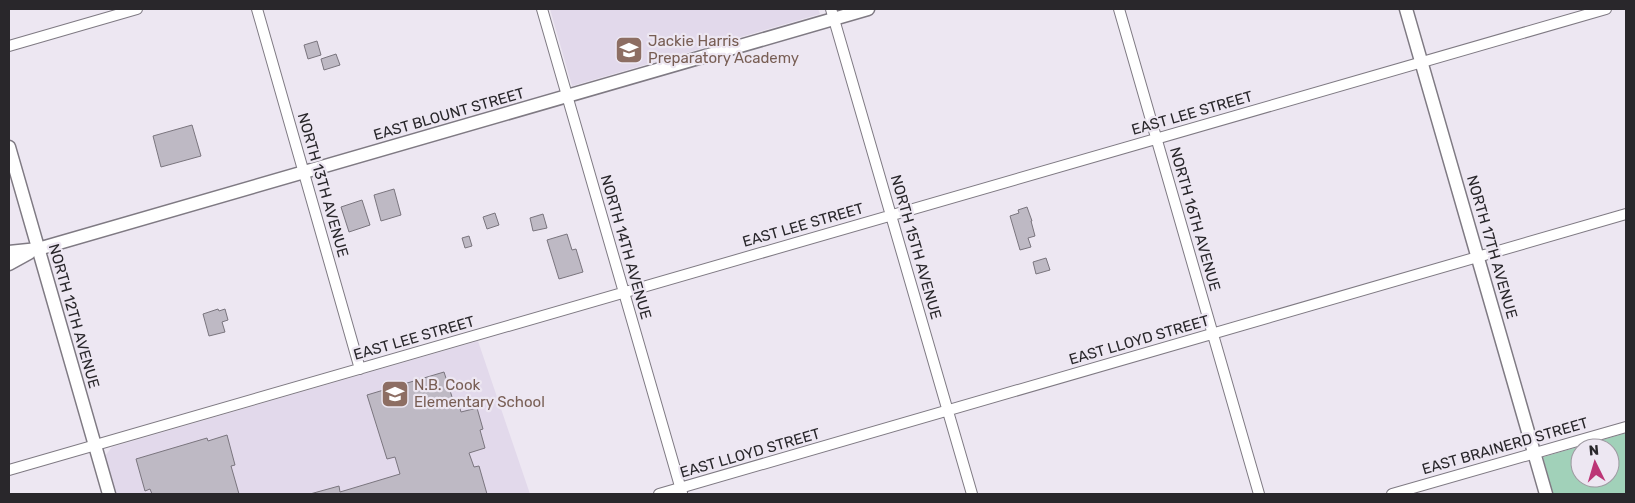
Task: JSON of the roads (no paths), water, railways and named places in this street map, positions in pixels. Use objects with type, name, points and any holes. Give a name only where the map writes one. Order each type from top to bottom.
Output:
[{"type":"street","points":[[9,46],[137,9]]},
{"type":"street","name":"NORTH 13TH AVENUE","points":[[257,9],[360,369]]},
{"type":"street","name":"NORTH 14TH AVENUE","points":[[542,9],[681,491]]},
{"type":"street","name":"EAST BLOUNT STREET","points":[[9,252],[38,249],[567,96],[832,14],[868,9]]},
{"type":"street","name":"NORTH 16TH AVENUE","points":[[1119,9],[1259,494]]},
{"type":"street","name":"NORTH 17TH AVENUE","points":[[1406,9],[1546,494]]},
{"type":"street","name":"EAST LEE STREET","points":[[9,470],[1606,9]]},
{"type":"street","name":"NORTH 15TH AVENUE","points":[[832,14],[972,494]]},
{"type":"street","name":"NORTH 12TH AVENUE","points":[[9,147],[109,494]]},
{"type":"street","name":"EAST LLOYD STREET","points":[[659,494],[681,491],[947,411],[1626,214]]},
{"type":"street","name":"EAST BLOUNT STREET","points":[[9,264],[38,249]]},
{"type":"street","name":"EAST BRAINERD STREET","points":[[1392,494],[1626,427]]},
{"type":"place","name":"Jackie Harris Preparatory Academy","points":[[629,50]]},
{"type":"place","name":"N.B. Cook Elementary School","points":[[395,394]]}]
